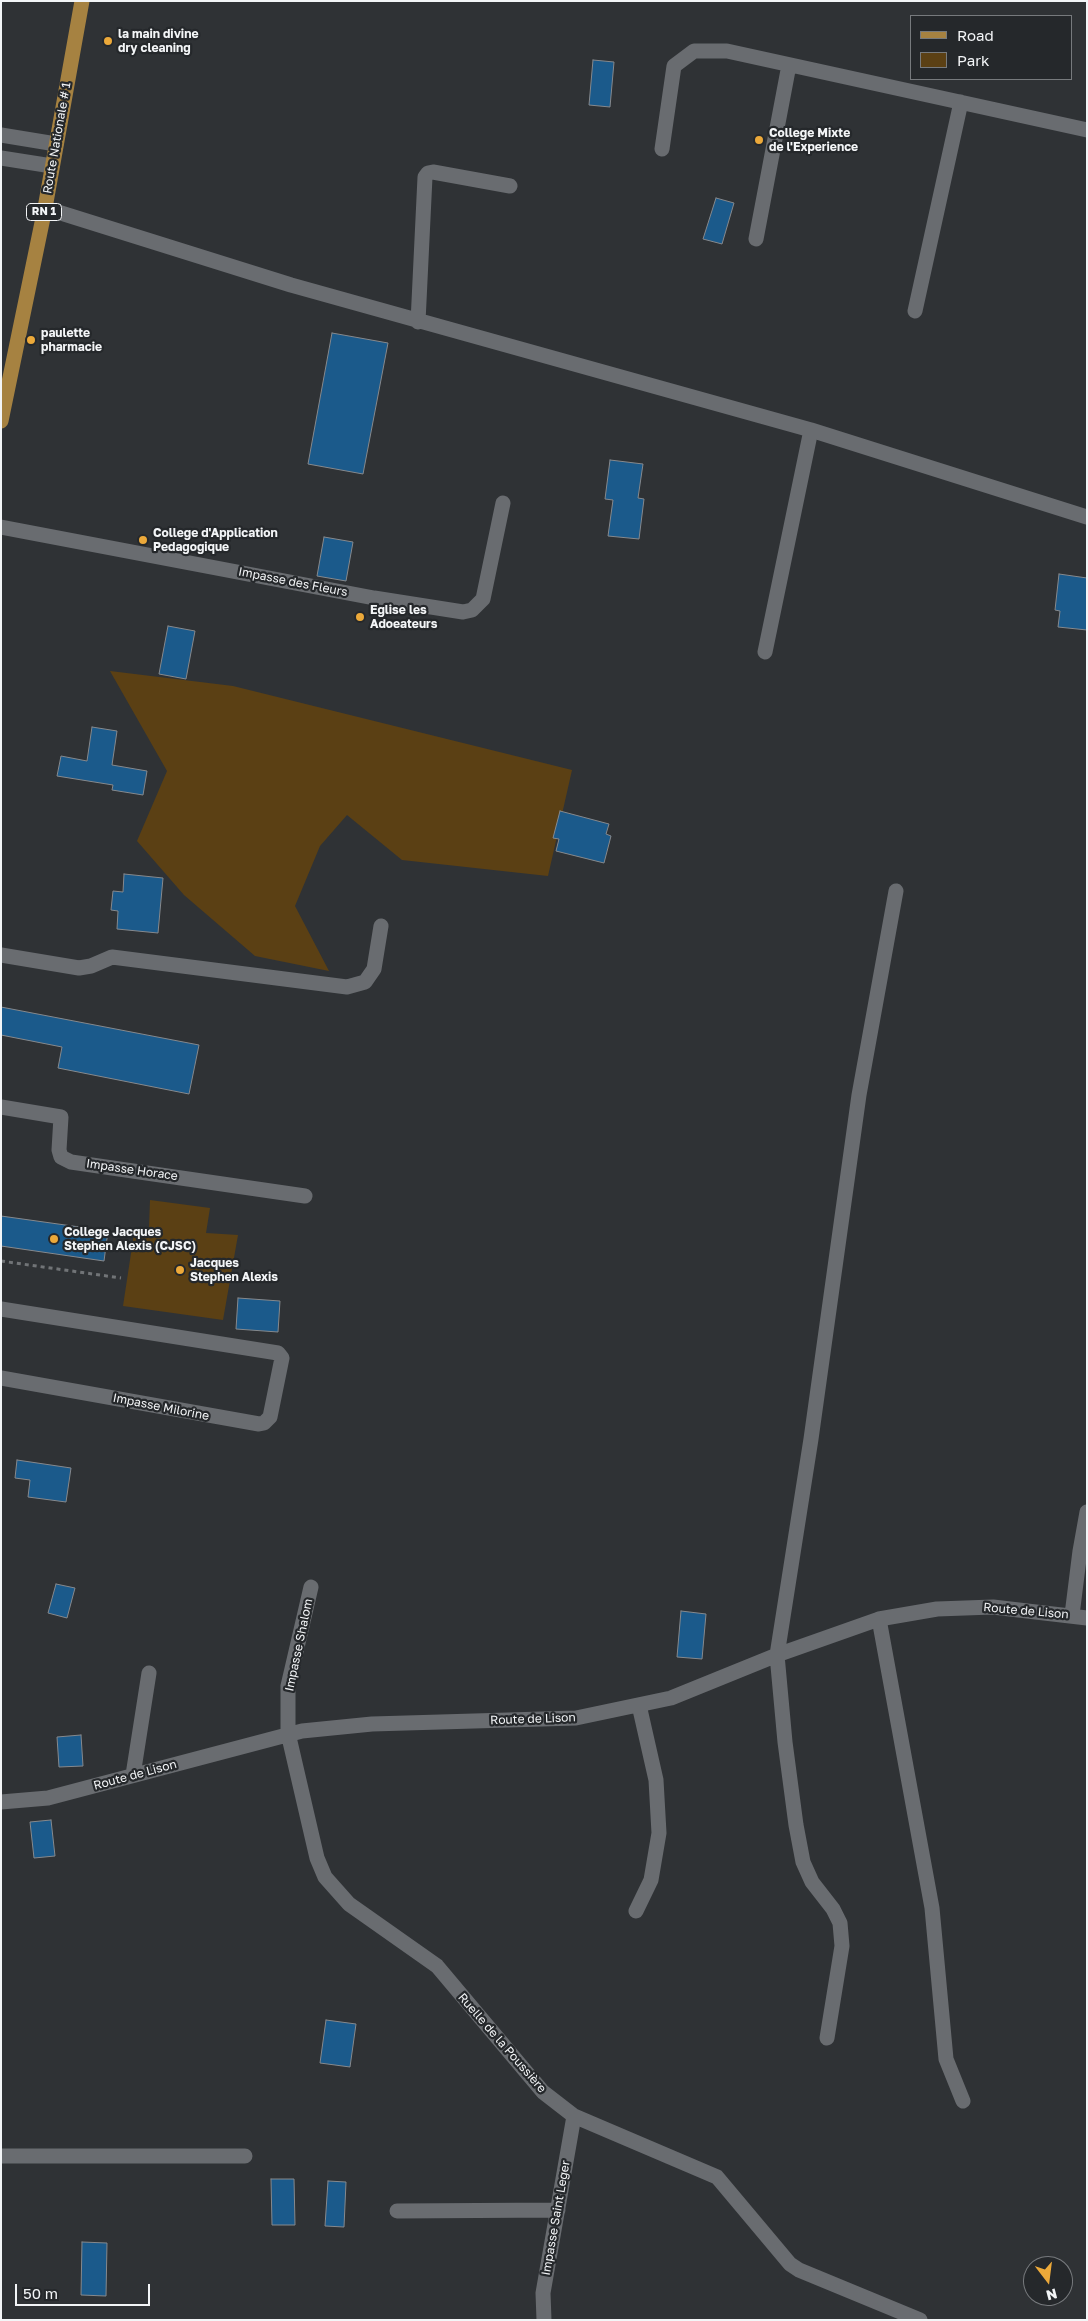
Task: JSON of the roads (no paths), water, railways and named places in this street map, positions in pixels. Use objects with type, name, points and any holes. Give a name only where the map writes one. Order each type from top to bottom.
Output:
[{"type":"main road","name":"Route Nationale # 1","points":[[1,421],[5,385],[45,208],[82,1]]},
{"type":"street","points":[[662,149],[674,66],[684,56],[694,51],[727,51],[1087,130]]},
{"type":"street","points":[[756,240],[789,65]]},
{"type":"street","points":[[915,311],[961,102]]},
{"type":"street","points":[[1,136],[56,144]]},
{"type":"street","points":[[1,158],[52,166]]},
{"type":"street","points":[[418,322],[426,177],[428,173],[432,172],[510,186]]},
{"type":"street","points":[[45,208],[133,238],[418,322],[811,430],[1087,517]]},
{"type":"street","points":[[765,652],[811,430]]},
{"type":"street","name":"Impasse des Fleurs","points":[[1,527],[365,596],[463,612],[472,610],[483,599],[503,503]]},
{"type":"street","points":[[827,2038],[842,1946],[840,1923],[833,1909],[812,1882],[804,1862],[796,1825],[784,1742],[777,1655],[811,1439],[859,1095],[896,891]]},
{"type":"street","points":[[1,955],[79,968],[90,966],[112,957],[347,986],[365,982],[374,969],[381,926]]},
{"type":"street","name":"Impasse Horace","points":[[1,1107],[61,1117],[59,1150],[61,1157],[71,1162],[305,1196]]},
{"type":"street","name":"Impasse Milorine","points":[[1,1309],[278,1353],[282,1358],[270,1417],[264,1423],[259,1424],[1,1378]]},
{"type":"street","points":[[1080,1617],[1080,1551],[1087,1512]]},
{"type":"street","name":"Impasse Shalom","points":[[288,1733],[288,1686],[311,1587]]},
{"type":"street","name":"Route de Lison","points":[[1,1802],[48,1798],[288,1733],[372,1724],[576,1718],[639,1705],[670,1698],[777,1655],[879,1619],[936,1609],[993,1606],[1080,1617]]},
{"type":"street","points":[[879,1619],[932,1908],[946,2059],[963,2101]]},
{"type":"street","points":[[133,1776],[149,1673]]},
{"type":"street","points":[[636,1911],[651,1880],[659,1833],[656,1780],[639,1705]]},
{"type":"street","name":"Ruelle de la Poussière","points":[[288,1733],[318,1858],[325,1877],[349,1904],[437,1966],[543,2092],[574,2116],[717,2177],[790,2264],[799,2270],[914,2318]]},
{"type":"street","name":"Impasse Saint Leger","points":[[544,2320],[543,2293],[574,2116]]},
{"type":"street","points":[[1,2156],[245,2156]]},
{"type":"street","points":[[397,2211],[558,2210]]},
{"type":"place","name":"la main divine dry cleaning","points":[[108,41]]},
{"type":"place","name":"College Mixte de l'Experience","points":[[759,140]]},
{"type":"place","name":"paulette pharmacie","points":[[31,340]]},
{"type":"place","name":"College d'Application Pedagogique","points":[[143,540]]},
{"type":"place","name":"Eglise les Adoeateurs","points":[[360,617]]},
{"type":"place","name":"College Jacques Stephen Alexis (CJSC)","points":[[54,1239]]},
{"type":"place","name":"Jacques Stephen Alexis","points":[[180,1270]]}]
